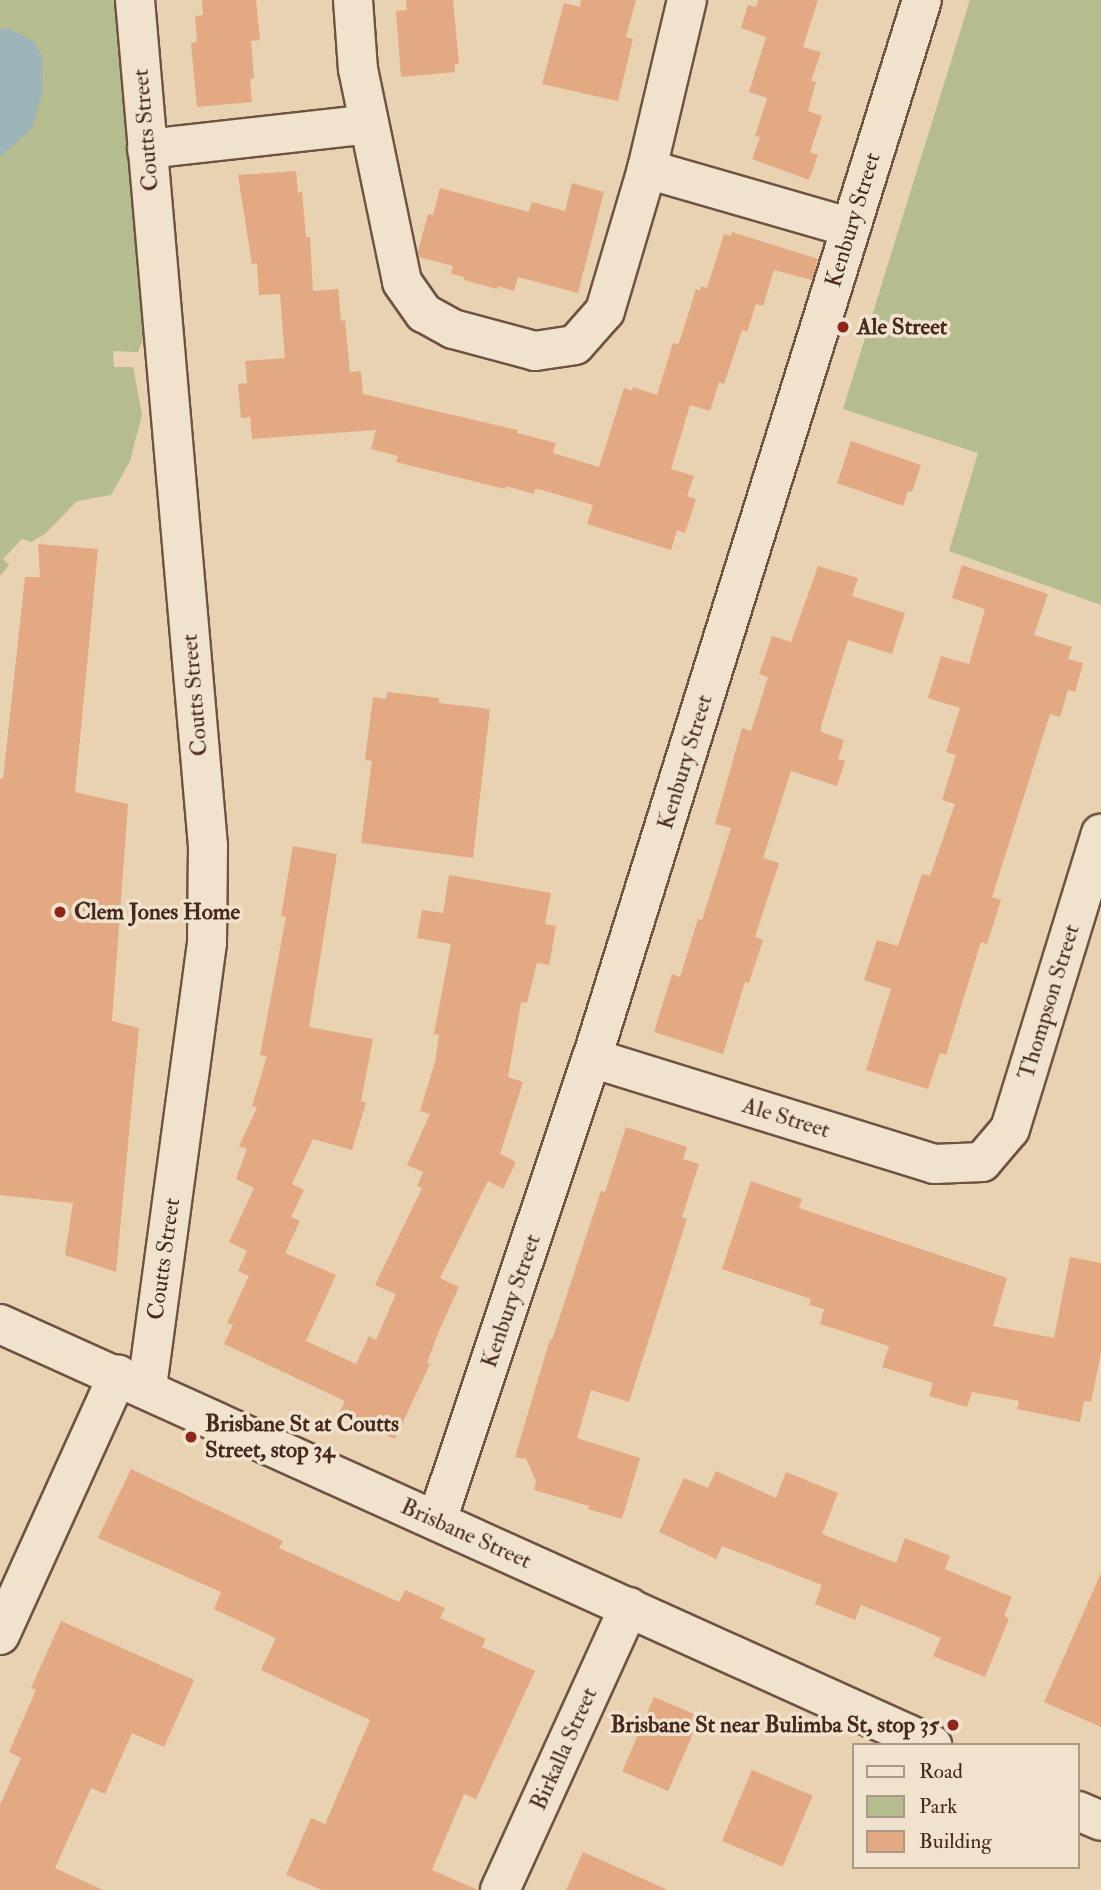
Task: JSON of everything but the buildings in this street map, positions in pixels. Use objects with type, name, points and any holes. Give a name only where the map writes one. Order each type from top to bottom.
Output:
[{"type":"street","name":"Coutts Street","points":[[0,1635],[132,1381],[207,943],[208,846],[135,0]]},
{"type":"street","points":[[353,0],[358,69],[402,282],[424,313],[453,329],[536,351],[575,345],[605,311],[647,169],[687,0]]},
{"type":"street","name":"Kenbury Street","points":[[437,1520],[592,1058],[922,0]]},
{"type":"street","points":[[147,149],[369,124]]},
{"type":"street","points":[[647,169],[851,229]]},
{"type":"street","name":"Thompson Street","points":[[982,1163],[1010,1129],[1101,834]]},
{"type":"street","name":"Ale Street","points":[[592,1058],[933,1164],[982,1163]]},
{"type":"street","name":"Brisbane Street","points":[[0,1324],[132,1381],[928,1743]]},
{"type":"street","name":"Birkalla Street","points":[[500,1890],[629,1607]]},
{"type":"street","points":[[1080,1812],[1101,1821]]},
{"type":"green space","points":[[0,0],[123,0],[148,326],[138,352],[113,351],[114,367],[133,367],[142,415],[130,461],[111,495],[77,501],[45,534],[31,542],[22,539],[3,559],[9,565],[0,576]]},
{"type":"green space","points":[[970,0],[1101,0],[1101,605],[949,551],[978,453],[843,409]]},
{"type":"water","points":[[0,29],[11,29],[34,42],[43,58],[42,94],[32,128],[0,157]]},
{"type":"place","name":"Ale Street","points":[[843,327]]},
{"type":"place","name":"Clem Jones Home","points":[[60,912]]},
{"type":"place","name":"Brisbane St at Coutts Street, stop 34","points":[[191,1437]]},
{"type":"place","name":"Brisbane St near Bulimba St, stop 35","points":[[953,1725]]}]
